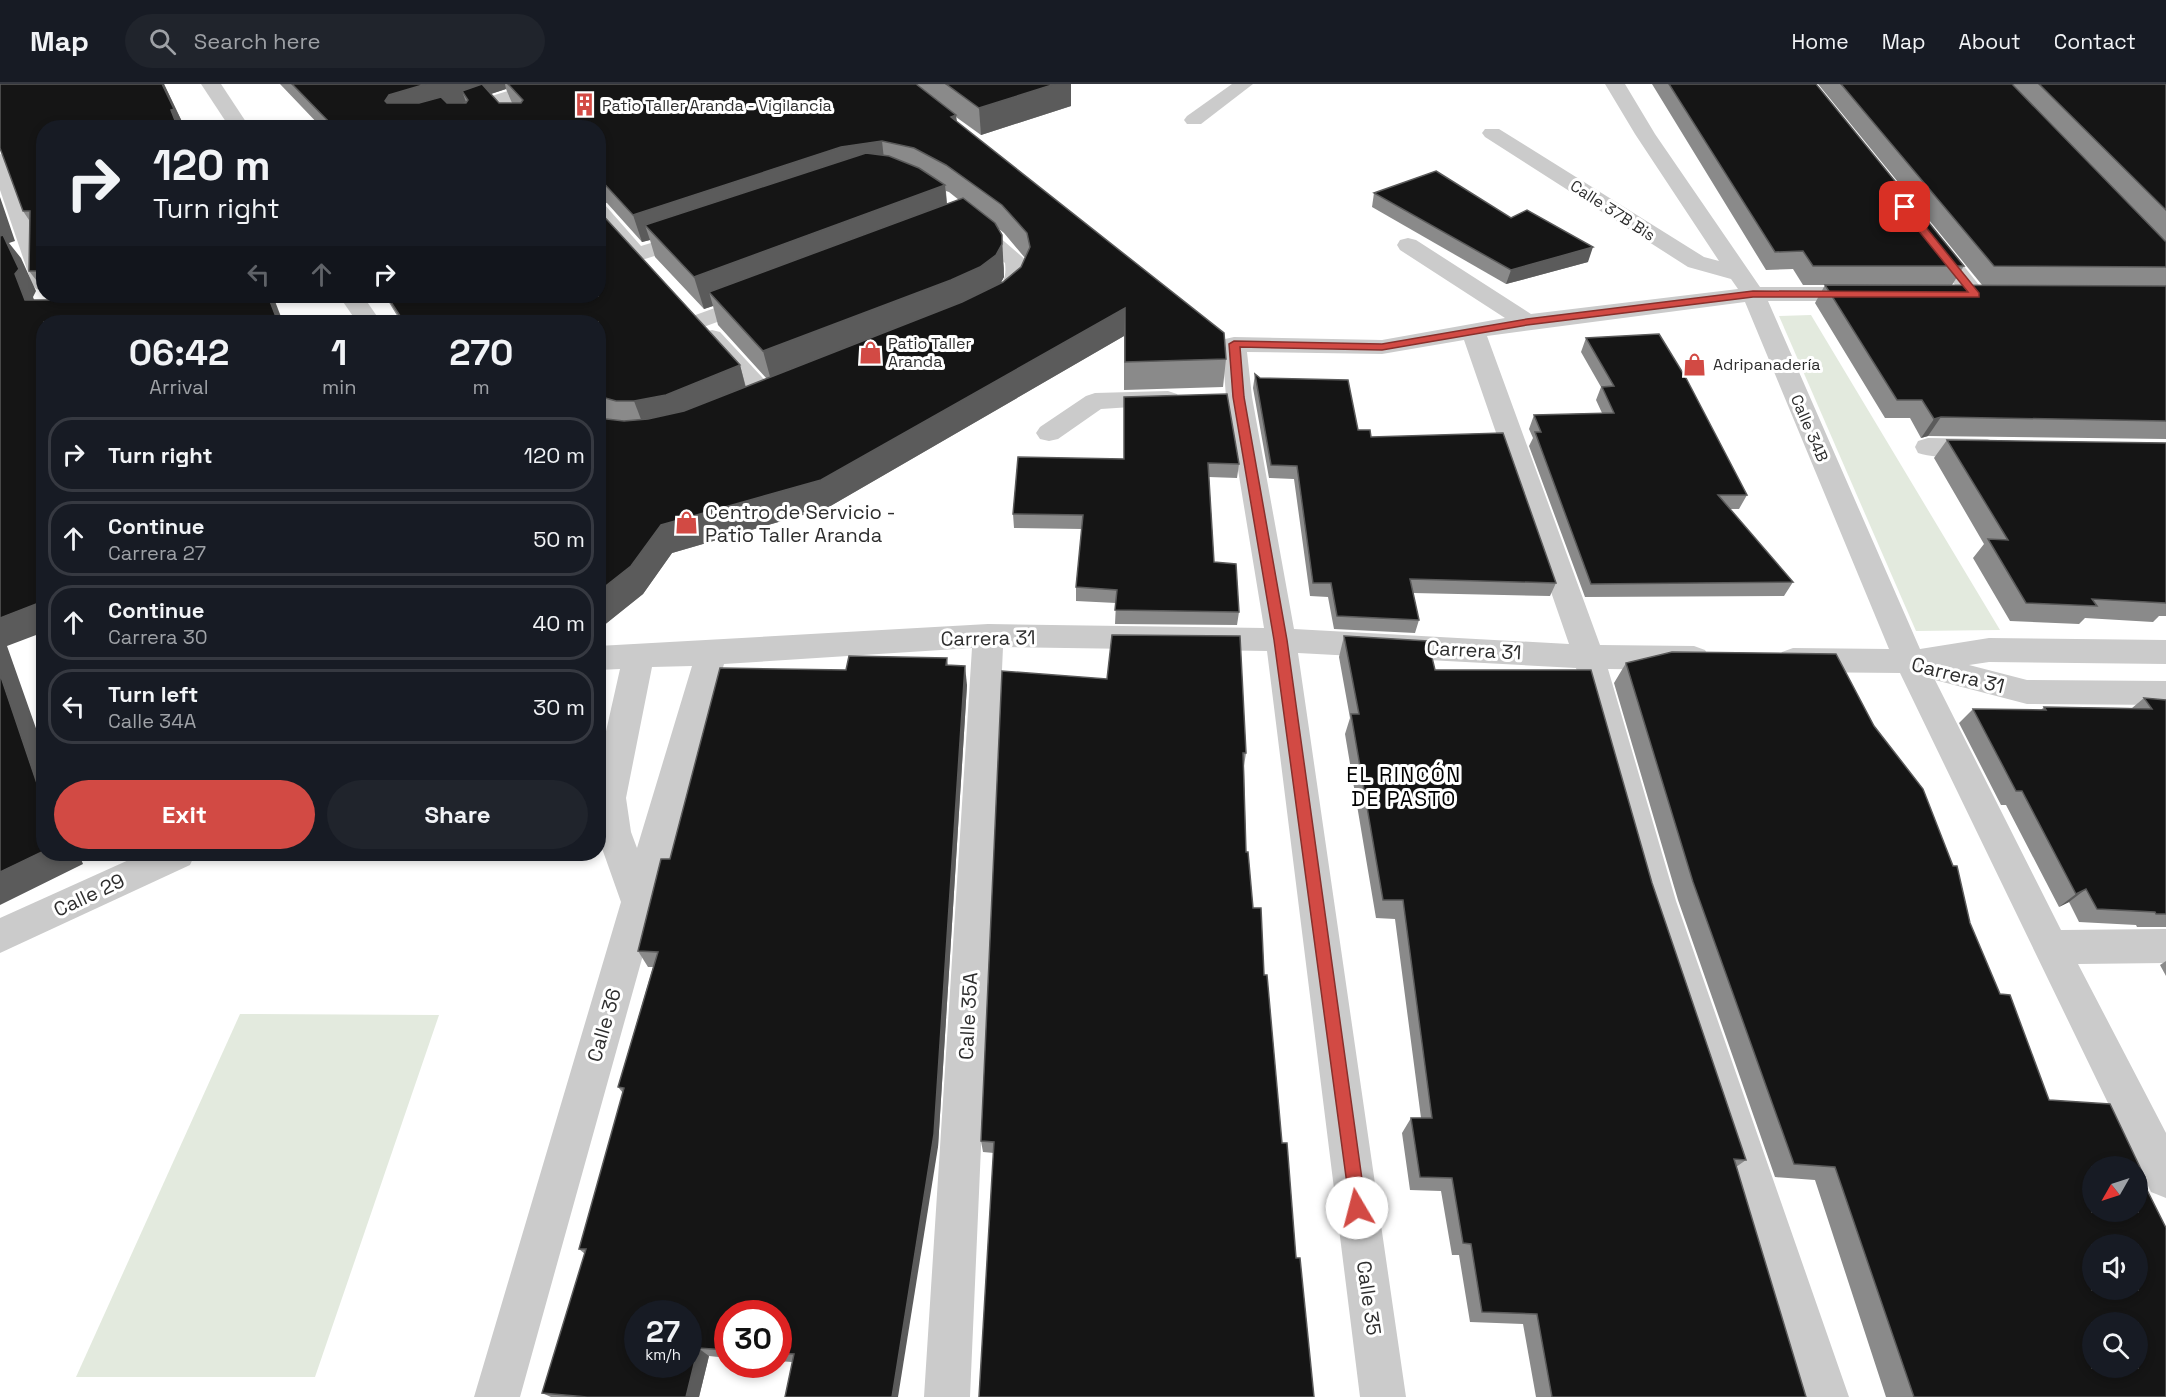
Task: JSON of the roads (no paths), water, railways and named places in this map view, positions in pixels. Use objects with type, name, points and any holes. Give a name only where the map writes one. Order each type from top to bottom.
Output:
[{"type":"street","points":[[211,84],[235,120]]},
{"type":"street","points":[[462,120],[500,107],[550,84]]},
{"type":"street","name":"Calle 34B","points":[[1615,84],[1645,134],[1746,284],[1910,661],[2166,1177]]},
{"type":"street","name":"Calle 37B Bis","points":[[1492,133],[1696,262],[1746,284]]},
{"type":"street","points":[[0,160],[36,267]]},
{"type":"street","points":[[1916,221],[1963,295],[1999,295]]},
{"type":"street","points":[[1408,245],[1527,322]]},
{"type":"street","points":[[1826,1397],[1658,901],[1589,657],[1473,333],[1746,284],[1881,294]]},
{"type":"street","name":"Calle 35","points":[[1383,1397],[1281,640],[1216,397],[1225,337],[1382,347],[1473,333]]},
{"type":"street","points":[[1928,447],[2012,448]]},
{"type":"street","name":"Carrera 31","points":[[606,658],[988,635],[1281,640],[1589,657],[1720,658]]},
{"type":"street","name":"Calle 35A","points":[[947,1397],[988,635]]},
{"type":"street","points":[[1910,661],[1989,650],[2166,652]]},
{"type":"street","name":"Calle 36","points":[[497,1397],[711,653]]},
{"type":"street","points":[[638,657],[609,798],[614,832],[640,903]]},
{"type":"street","name":"Carrera 31","points":[[1767,659],[1910,661],[2027,692],[2166,693]]},
{"type":"street","name":"Calle 29","points":[[0,936],[162,861]]},
{"type":"street","points":[[2050,947],[2166,946]]},
{"type":"lane","points":[[1194,120],[1244,84]]},
{"type":"lane","points":[[955,218],[1015,258],[1018,269],[1016,281],[1009,292],[997,302],[976,312]]},
{"type":"lane","points":[[606,223],[652,271]]},
{"type":"lane","points":[[637,254],[710,231]]},
{"type":"lane","points":[[744,407],[776,394],[690,313],[773,293]]},
{"type":"lane","points":[[1049,433],[1095,401],[1216,397]]},
{"type":"place","name":"Patio Taller Aranda - Vigilancia","points":[[584,105]]},
{"type":"place","name":"Patio Taller Aranda","points":[[870,352]]},
{"type":"place","name":"Adripanadería","points":[[1695,364]]},
{"type":"place","name":"Centro de Servicio - Patio Taller Aranda","points":[[687,523]]},
{"type":"district","name":"EL RINCÓN DE PASTO","points":[[1404,787]]}]
